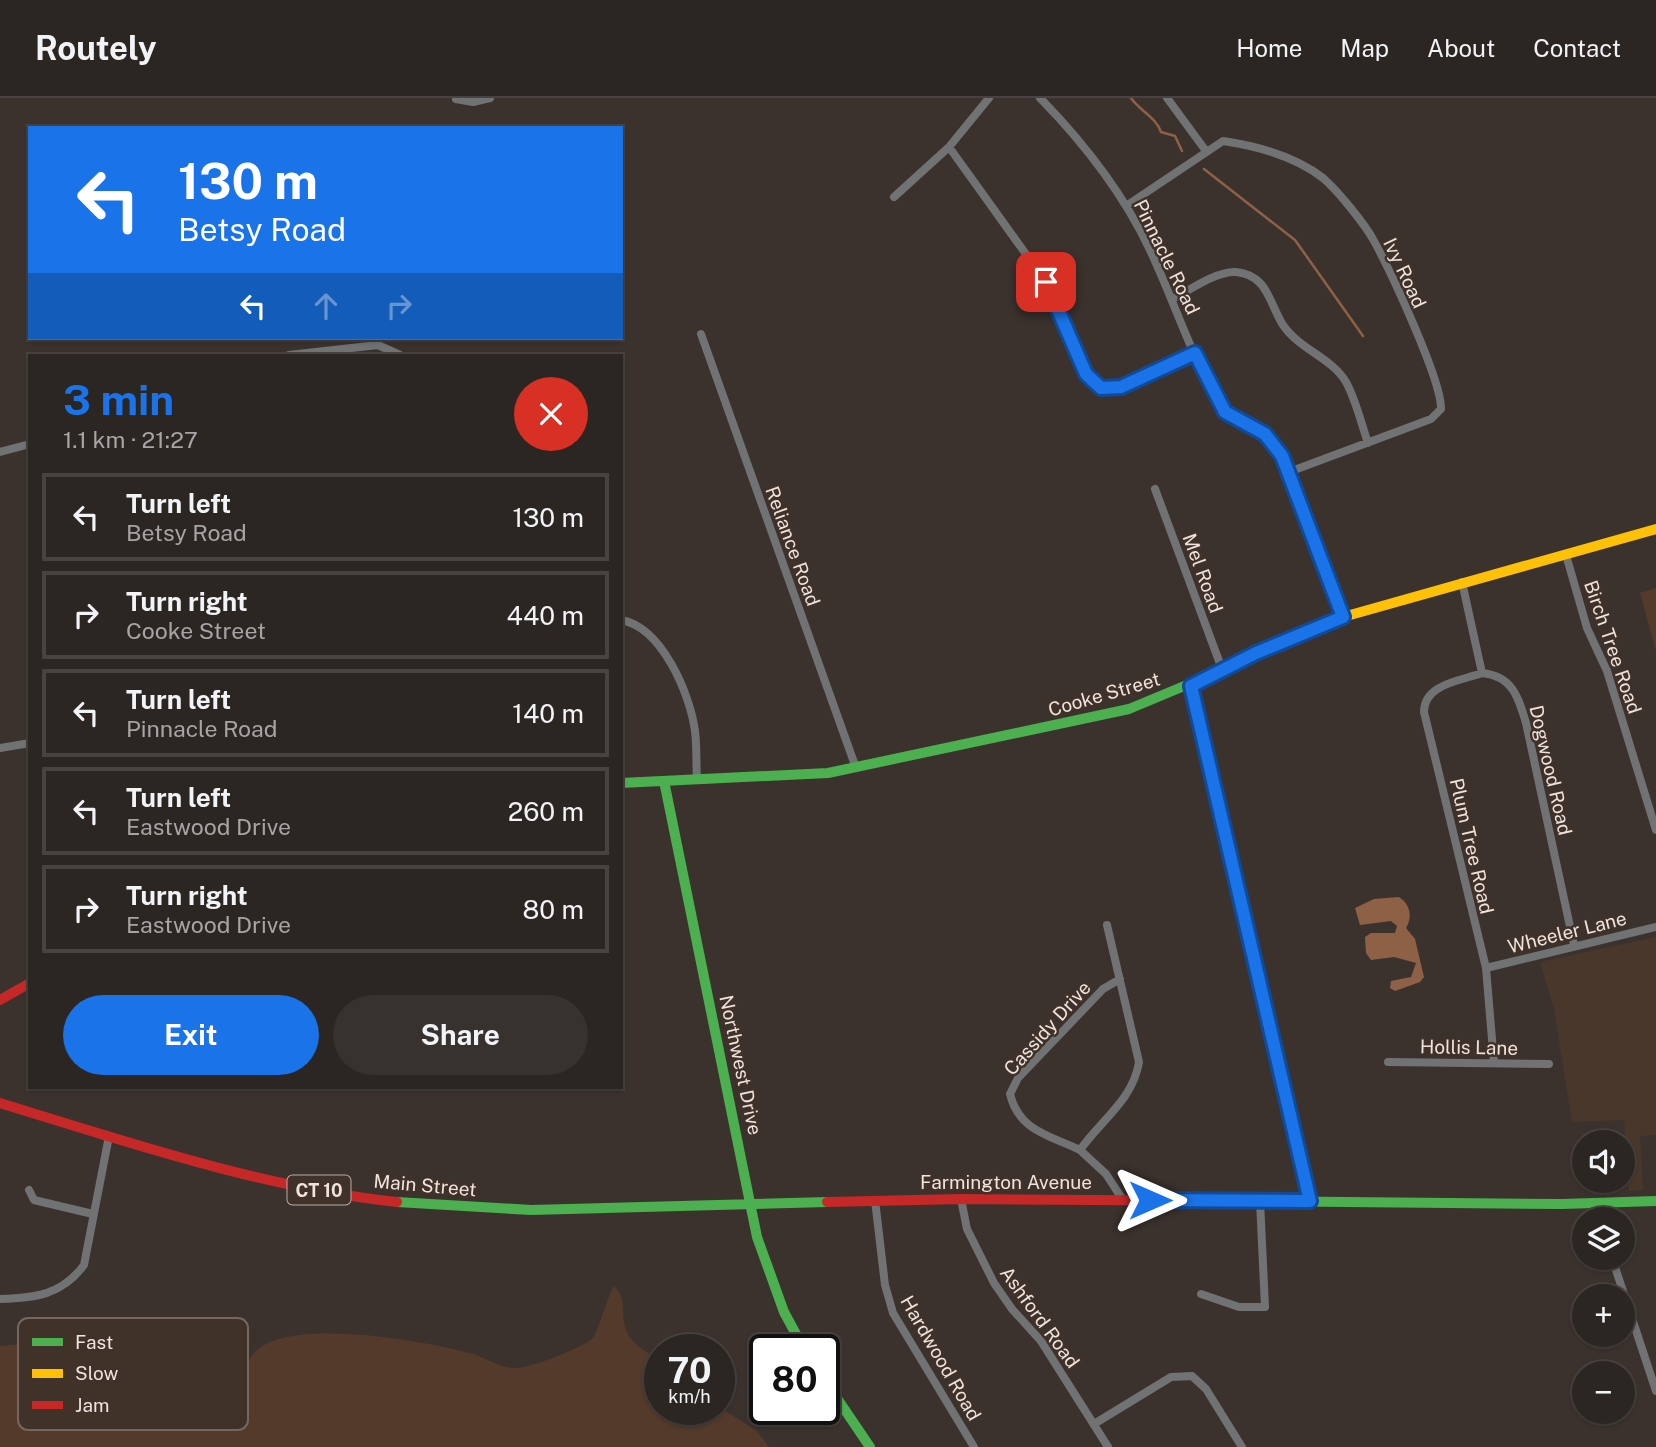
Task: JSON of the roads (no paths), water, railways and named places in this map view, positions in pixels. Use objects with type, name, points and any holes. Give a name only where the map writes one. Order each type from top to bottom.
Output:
[{"type":"main road","name":"Cooke Street","points":[[623,783],[796,775],[856,768],[1118,712],[1191,686],[1222,669],[1343,617],[1656,529]]},
{"type":"main road","name":"Northwest Drive","points":[[664,781],[757,1237],[768,1274],[797,1334]]},
{"type":"main road","points":[[0,1000],[28,984]]},
{"type":"main road","name":"Main Street","points":[[0,1103],[109,1136],[283,1183],[359,1196],[517,1209],[649,1206]]},
{"type":"main road","name":"Farmington Avenue","points":[[649,1206],[961,1199],[1599,1204],[1656,1201]]},
{"type":"main road","points":[[840,1403],[870,1447]]},
{"type":"street","points":[[456,99],[473,102],[490,98]]},
{"type":"street","points":[[894,197],[949,147],[989,98]]},
{"type":"street","name":"Pinnacle Road","points":[[1040,98],[1063,122],[1126,206],[1221,407],[1272,440],[1289,472],[1343,617]]},
{"type":"street","points":[[1167,98],[1206,151]]},
{"type":"street","name":"Ivy Road","points":[[1126,206],[1223,141],[1247,145],[1303,165],[1325,180],[1373,239],[1436,380],[1441,409],[1431,419],[1289,472]]},
{"type":"street","points":[[949,147],[1046,282],[1086,374],[1101,388],[1121,387],[1195,353]]},
{"type":"street","points":[[1172,299],[1217,276],[1235,272],[1254,278],[1267,289],[1283,324],[1299,343],[1346,381],[1368,443]]},
{"type":"street","name":"Reliance Road","points":[[701,334],[856,768]]},
{"type":"street","points":[[298,354],[378,345],[398,354]]},
{"type":"street","points":[[0,452],[28,445]]},
{"type":"street","name":"Mel Road","points":[[1155,489],[1222,669]]},
{"type":"street","name":"Birch Tree Road","points":[[1566,555],[1587,628],[1607,671],[1656,830]]},
{"type":"street","points":[[1462,582],[1482,673]]},
{"type":"street","points":[[623,620],[630,621],[650,634],[668,658],[691,712],[697,780]]},
{"type":"street","name":"Dogwood Road","points":[[1482,673],[1503,678],[1517,695],[1574,945]]},
{"type":"street","name":"Plum Tree Road","points":[[1482,673],[1434,690],[1424,701],[1424,712],[1486,968],[1494,1063]]},
{"type":"street","points":[[1191,686],[1310,1201]]},
{"type":"street","points":[[0,748],[28,743]]},
{"type":"street","name":"Cassidy Drive","points":[[1080,1150],[1126,1097],[1136,1081],[1139,1062],[1107,925]]},
{"type":"street","name":"Wheeler Lane","points":[[1486,968],[1656,927]]},
{"type":"street","name":"Cassidy Drive","points":[[1119,979],[1103,989],[1018,1078],[1010,1094],[1015,1114],[1029,1126],[1080,1150],[1106,1174],[1123,1200]]},
{"type":"street","name":"Hollis Lane","points":[[1388,1062],[1549,1064]]},
{"type":"street","points":[[0,1299],[36,1298],[56,1292],[74,1279],[84,1265],[109,1136]]},
{"type":"street","points":[[29,1190],[34,1200],[93,1214]]},
{"type":"street","name":"Ashford Road","points":[[961,1199],[967,1229],[994,1283],[1012,1309],[1041,1341],[1108,1447]]},
{"type":"street","name":"Hardwood Road","points":[[875,1200],[885,1285],[893,1313],[974,1447]]},
{"type":"street","points":[[1201,1294],[1239,1307],[1265,1307],[1260,1200]]},
{"type":"street","points":[[1616,1270],[1656,1391]]},
{"type":"street","points":[[1094,1424],[1171,1377],[1192,1376],[1206,1389],[1242,1447]]},
{"type":"waterway","points":[[1131,98],[1155,122],[1161,132],[1175,136],[1182,151]]},
{"type":"waterway","points":[[1204,169],[1295,240],[1363,336]]}]
